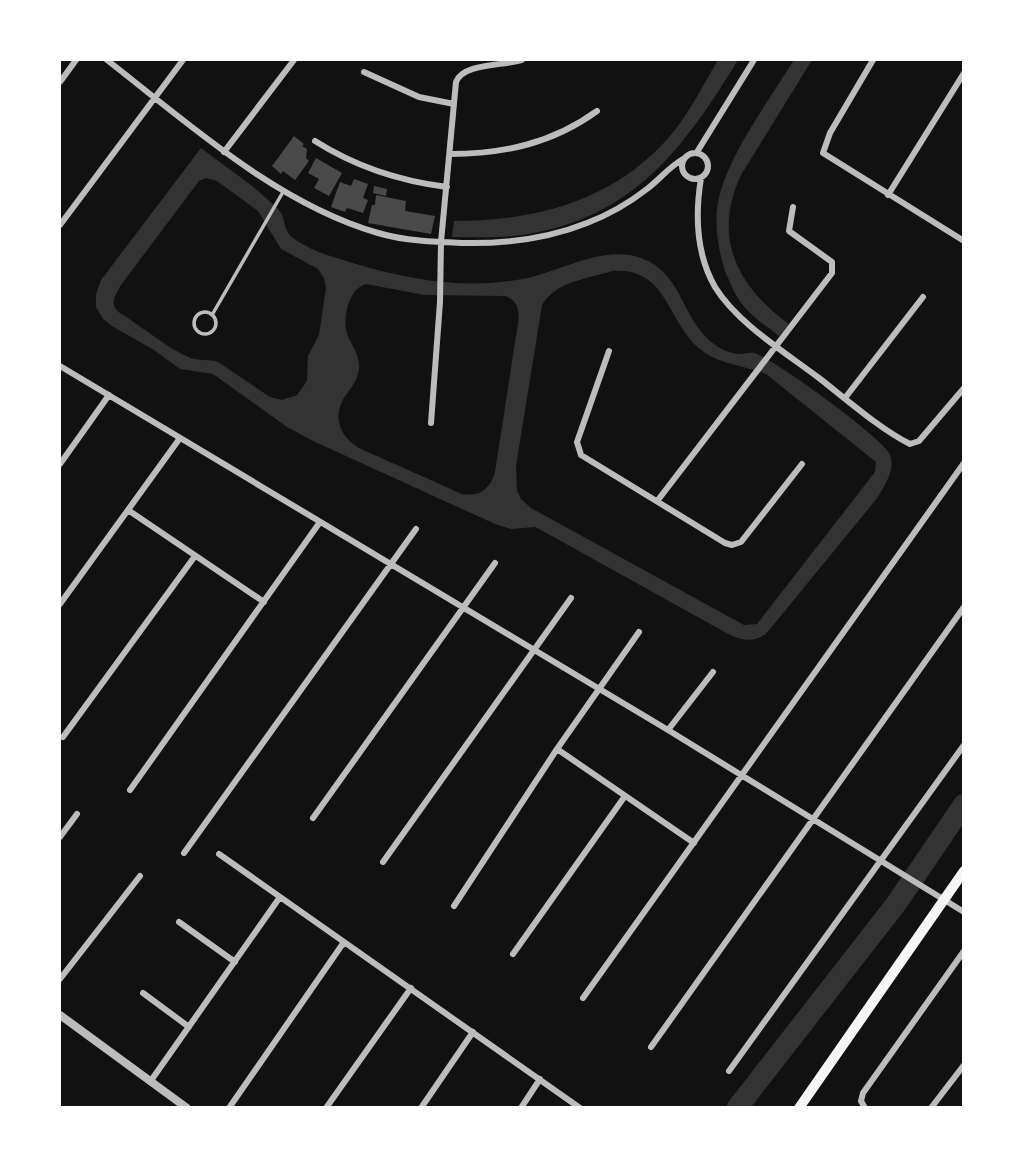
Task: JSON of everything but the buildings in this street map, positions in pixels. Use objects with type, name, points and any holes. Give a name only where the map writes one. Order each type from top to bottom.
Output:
[{"type":"main road","points":[[800,1108],[964,871]]},
{"type":"street","points":[[60,82],[76,60]]},
{"type":"street","points":[[107,60],[224,152],[284,190],[336,217],[377,233],[406,240],[514,242],[578,226],[625,204],[645,191],[672,165],[690,153],[702,154],[708,162],[708,171],[701,178],[694,179],[683,172],[684,159]]},
{"type":"street","points":[[60,225],[183,60]]},
{"type":"street","points":[[224,152],[294,60]]},
{"type":"street","points":[[431,423],[442,242],[456,82],[458,75],[465,70],[522,60]]},
{"type":"street","points":[[697,152],[754,60]]},
{"type":"street","points":[[873,60],[830,133],[823,153],[962,238]]},
{"type":"street","points":[[364,72],[418,97],[454,104]]},
{"type":"street","points":[[888,195],[964,73]]},
{"type":"street","points":[[450,154],[481,154],[522,147],[564,133],[597,111]]},
{"type":"street","points":[[315,141],[361,167],[403,180],[447,187]]},
{"type":"street","points":[[701,178],[697,228],[710,276],[727,303],[776,345],[845,398],[914,445],[964,388]]},
{"type":"street","points":[[658,500],[833,268],[832,262],[789,231],[793,207]]},
{"type":"street","points":[[845,398],[923,297]]},
{"type":"street","points":[[609,351],[578,442],[579,450],[586,458],[726,543],[736,544],[802,464]]},
{"type":"street","points":[[60,366],[668,730],[964,912]]},
{"type":"street","points":[[60,464],[109,396]]},
{"type":"street","points":[[60,604],[180,438]]},
{"type":"street","points":[[583,998],[964,463]]},
{"type":"street","points":[[128,510],[264,602]]},
{"type":"street","points":[[130,790],[320,522]]},
{"type":"street","points":[[184,853],[416,529]]},
{"type":"street","points":[[63,737],[195,556]]},
{"type":"street","points":[[313,818],[495,563]]},
{"type":"street","points":[[383,862],[572,598]]},
{"type":"street","points":[[651,1047],[964,607]]},
{"type":"street","points":[[454,906],[557,749],[639,632]]},
{"type":"street","points":[[668,730],[713,672]]},
{"type":"street","points":[[729,1071],[964,745]]},
{"type":"street","points":[[557,749],[694,843]]},
{"type":"street","points":[[513,954],[625,796]]},
{"type":"street","points":[[60,837],[77,814]]},
{"type":"street","points":[[219,854],[580,1108]]},
{"type":"street","points":[[60,979],[140,876]]},
{"type":"street","points":[[150,1082],[281,897]]},
{"type":"street","points":[[180,922],[235,962]]},
{"type":"street","points":[[229,1108],[345,942]]},
{"type":"street","points":[[865,1108],[860,1101],[863,1093],[964,951]]},
{"type":"street","points":[[326,1108],[411,988]]},
{"type":"street","points":[[143,993],[189,1027]]},
{"type":"street","points":[[60,1016],[187,1108]]},
{"type":"street","points":[[421,1108],[473,1032]]},
{"type":"street","points":[[931,1108],[964,1065]]},
{"type":"street","points":[[521,1108],[540,1079]]},
{"type":"lane","points":[[212,314],[284,190]]},
{"type":"lane","points":[[203,312],[212,314],[215,328],[208,334],[198,332],[194,323],[198,315],[203,312]]},
{"type":"shaded area","points":[[718,60],[738,60],[675,150],[625,196],[595,213],[561,226],[513,236],[452,237],[454,221],[514,217],[543,211],[571,203],[624,177],[670,136],[690,109]]},
{"type":"shaded area","points":[[794,60],[812,60],[741,175],[729,220],[730,240],[743,277],[755,294],[789,324],[779,336],[748,310],[733,289],[720,254],[717,210],[730,166]]},
{"type":"shaded area","points":[[201,148],[276,207],[293,238],[323,254],[378,270],[442,282],[506,282],[598,257],[627,255],[641,258],[665,274],[693,320],[710,341],[731,353],[754,353],[803,383],[882,444],[889,453],[891,470],[878,497],[766,634],[749,640],[740,638],[730,635],[535,527],[511,529],[495,524],[313,441],[287,427],[213,374],[180,369],[103,319],[96,307],[96,294],[101,280]],"holes":[[[206,178],[217,181],[258,211],[281,249],[318,269],[324,278],[326,288],[319,335],[308,356],[307,381],[297,395],[282,400],[270,397],[218,362],[191,358],[174,349],[115,307],[115,296],[121,285],[199,181]],[[612,271],[630,272],[645,278],[664,298],[700,349],[723,362],[766,374],[876,462],[875,472],[757,624],[744,625],[531,508],[521,499],[517,491],[516,466],[542,305],[555,291]],[[366,284],[424,295],[505,296],[516,304],[518,323],[495,472],[490,483],[479,493],[462,494],[361,449],[342,431],[339,411],[357,377],[359,366],[346,330],[346,317],[349,303],[360,287]]]},
{"type":"waterway","points":[[737,1108],[896,904],[964,804]]}]
